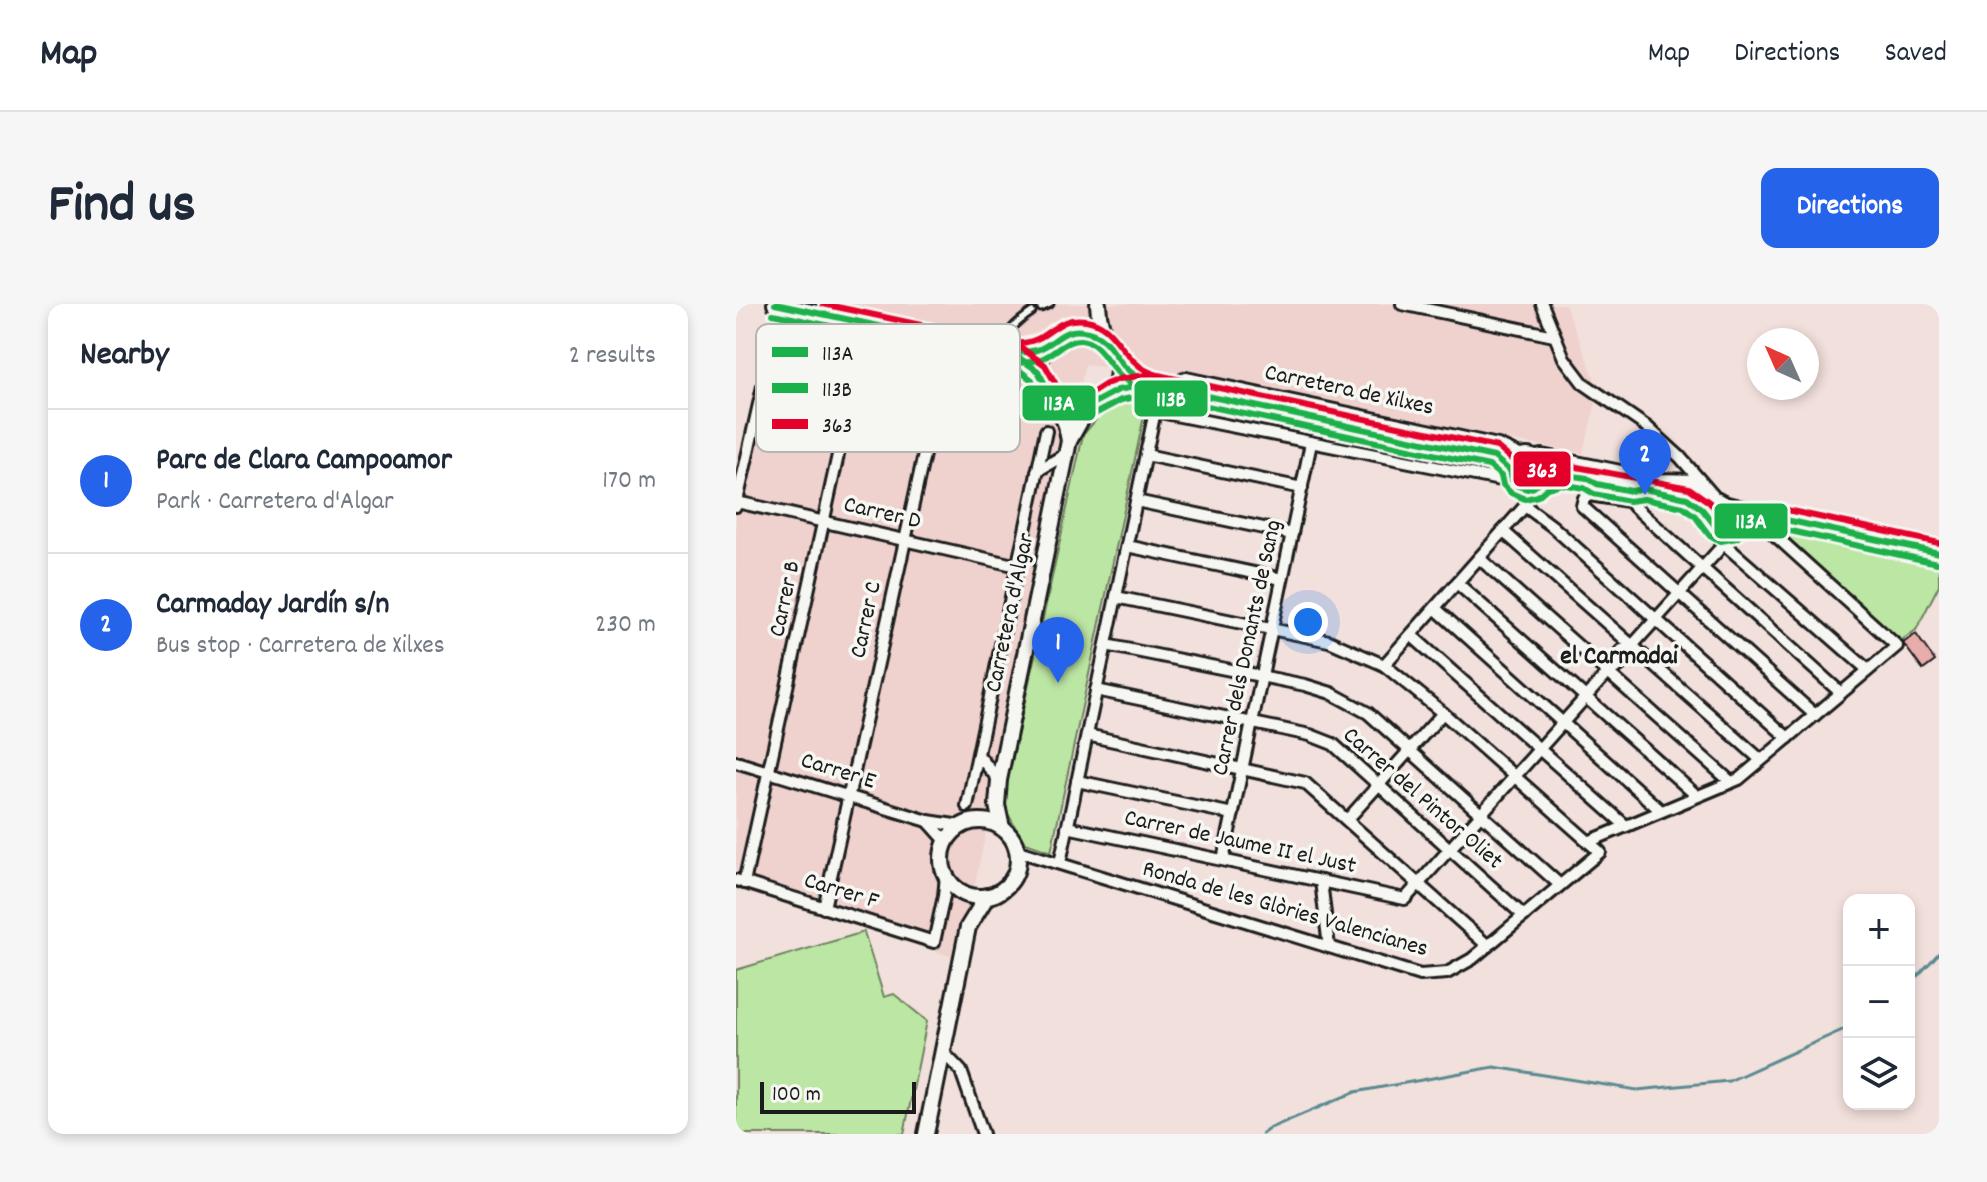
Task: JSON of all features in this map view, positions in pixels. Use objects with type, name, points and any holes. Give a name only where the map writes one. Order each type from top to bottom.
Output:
[{"type":"main road","points":[[1072,330],[1088,317],[1096,304]]},
{"type":"main road","points":[[1096,304],[1104,339]]},
{"type":"main road","points":[[778,309],[841,324]]},
{"type":"main road","points":[[1020,355],[1048,345],[1072,330],[1095,333],[1111,347],[1116,357],[1118,370],[1109,393],[1100,402],[1088,407],[1066,406],[1056,401],[1048,394],[1040,374],[1043,354],[1048,345]]},
{"type":"main road","name":"Carretera de Xilxes","points":[[1116,357],[1131,372],[1151,384],[1167,388],[1494,457],[1526,472],[1560,474],[1588,471],[1646,483],[1687,498],[1725,529]]},
{"type":"main road","points":[[1020,363],[1040,374]]},
{"type":"main road","name":"Carretera de Xilxes","points":[[1109,393],[1151,384]]},
{"type":"main road","name":"Carretera d'Algar","points":[[1002,828],[997,805],[998,783],[1067,447],[1066,425],[1056,401]]},
{"type":"main road","name":"Carretera d'Algar","points":[[1067,447],[1088,407]]},
{"type":"main road","name":"Carretera de Xilxes","points":[[1526,472],[1558,466],[1721,500],[1764,518],[1939,553]]},
{"type":"main road","points":[[1721,500],[1739,514],[1725,529],[1713,511],[1721,500]]},
{"type":"main road","points":[[1725,529],[1764,518]]},
{"type":"main road","name":"Carretera d'Algar","points":[[968,824],[989,803],[998,783]]},
{"type":"main road","points":[[984,821],[1002,828],[1018,851],[1015,875],[999,892],[987,896],[960,892],[946,876],[942,864],[946,841],[952,833],[968,824],[984,821]]},
{"type":"main road","points":[[960,892],[968,927]]},
{"type":"main road","points":[[926,1134],[968,927],[987,896]]},
{"type":"street","points":[[1402,304],[1554,336]]},
{"type":"street","points":[[1542,304],[1564,358],[1583,383],[1647,427],[1721,500]]},
{"type":"street","name":"Carretera de Xilxes","points":[[1167,388],[1186,378],[1498,445],[1526,472]]},
{"type":"street","name":"Carretera de Xilxes","points":[[1146,455],[1155,411],[1311,443],[1526,472]]},
{"type":"street","points":[[737,505],[756,414]]},
{"type":"street","name":"Carretera d'Algar","points":[[967,806],[1046,431]]},
{"type":"street","name":"Carrer dels Donants de Sang","points":[[1223,860],[1311,443]]},
{"type":"street","points":[[1037,471],[1067,447]]},
{"type":"street","name":"Carrer B","points":[[740,881],[768,772],[839,452]]},
{"type":"street","name":"Carrer C","points":[[824,908],[925,452]]},
{"type":"street","points":[[1060,863],[1146,455],[1302,488]]},
{"type":"street","name":"Carretera de Xilxes","points":[[1526,472],[1542,455],[1588,471]]},
{"type":"street","points":[[1675,480],[1680,457]]},
{"type":"street","points":[[1384,665],[1525,506],[1526,472]]},
{"type":"street","name":"Carretera de Xilxes","points":[[1646,483],[1695,480],[1721,500]]},
{"type":"street","points":[[1815,715],[1582,506],[1584,498],[1589,495],[1628,501],[1841,693]]},
{"type":"street","points":[[1136,501],[1292,534]]},
{"type":"street","name":"Carrer D","points":[[737,505],[824,521],[1018,566]]},
{"type":"street","points":[[1525,506],[1552,526],[1788,738]]},
{"type":"street","points":[[1116,597],[1329,641],[1384,665],[1443,713],[1588,842],[1739,779],[1897,646],[1764,518]]},
{"type":"street","points":[[1419,884],[1586,698],[1609,671],[1610,663],[1622,650],[1632,647],[1702,568],[1725,529],[1868,670]]},
{"type":"street","points":[[1503,531],[1761,760]]},
{"type":"street","points":[[1127,546],[1282,579]]},
{"type":"street","points":[[1479,558],[1731,782]]},
{"type":"street","points":[[1457,583],[1697,796]]},
{"type":"street","points":[[1435,608],[1661,811]]},
{"type":"street","points":[[1411,635],[1626,826]]},
{"type":"street","points":[[1106,645],[1331,693],[1368,713],[1560,885]]},
{"type":"street","name":"Carrer del Pintor Oliet","points":[[1096,690],[1310,735],[1333,744],[1524,916]]},
{"type":"street","points":[[1347,820],[1443,713]]},
{"type":"street","points":[[1087,735],[1305,783],[1488,946]]},
{"type":"street","points":[[978,755],[998,783]]},
{"type":"street","name":"Carrer E","points":[[736,762],[928,821],[968,824]]},
{"type":"street","points":[[1077,781],[1233,814]]},
{"type":"street","points":[[928,821],[946,841]]},
{"type":"street","name":"Carrer de Jaume II el Just","points":[[1067,827],[1405,899],[1419,884]]},
{"type":"street","name":"Ronda de les Glòries Valencianes","points":[[1018,851],[1420,975],[1447,973],[1472,959],[1600,852],[1588,842]]},
{"type":"street","name":"Carrer F","points":[[740,881],[934,942],[946,876]]},
{"type":"street","points":[[1321,881],[1329,947]]},
{"type":"street","points":[[943,1052],[961,1071],[983,1134]]},
{"type":"lane","points":[[1041,308],[1050,304]]},
{"type":"lane","points":[[1017,324],[1032,312]]},
{"type":"shaded area","points":[[773,304],[1565,304],[1599,390],[1583,453],[1085,364],[959,959],[736,887],[736,475],[756,383],[756,452],[1020,452],[1020,324],[769,324]]},
{"type":"green space","points":[[1122,400],[1146,407],[1051,852],[1023,842],[1004,806],[1004,797],[1083,435],[1099,416]]},
{"type":"green space","points":[[1789,528],[1939,561],[1939,585],[1916,630],[1899,642],[1781,533]]},
{"type":"green space","points":[[864,932],[884,997],[894,994],[927,1021],[904,1134],[736,1134],[736,970]]},
{"type":"building","points":[[1916,634],[1935,661],[1923,670],[1903,643]]},
{"type":"waterway","points":[[1915,979],[1939,953]]},
{"type":"waterway","points":[[1262,1134],[1355,1092],[1494,1067],[1637,1090],[1729,1081],[1843,1030]]},
{"type":"transit line","name":"113A","points":[[775,304],[869,324]]},
{"type":"transit line","name":"363","points":[[823,304],[916,324]]},
{"type":"transit line","name":"113B","points":[[773,314],[821,324]]},
{"type":"transit line","name":"363","points":[[1020,343],[1041,337],[1066,321],[1078,319],[1095,322],[1108,331],[1140,366],[1169,378]]},
{"type":"transit line","name":"113A","points":[[1020,352],[1037,350],[1072,331],[1088,332],[1104,341],[1134,374],[1150,383],[1169,388]]},
{"type":"transit line","name":"113B","points":[[1020,363],[1035,361],[1073,341],[1086,341],[1100,350],[1128,382],[1146,392],[1167,398]]},
{"type":"transit line","name":"363","points":[[1020,347],[1045,365],[1059,390],[1073,397],[1089,395],[1119,379],[1153,374],[1497,447],[1517,464],[1521,475],[1527,479],[1538,470],[1561,464],[1689,488],[1709,502],[1725,520],[1735,513],[1773,507],[1939,543]]},
{"type":"transit line","name":"113A","points":[[1020,358],[1038,371],[1052,398],[1071,407],[1088,406],[1118,390],[1151,384],[1494,457],[1510,471],[1512,480],[1518,486],[1527,489],[1542,479],[1560,474],[1587,478],[1597,484],[1631,491],[1644,489],[1687,498],[1723,531],[1733,529],[1738,523],[1772,517],[1939,553]]},
{"type":"transit line","name":"113B","points":[[1020,371],[1032,380],[1045,405],[1069,417],[1091,416],[1121,400],[1151,394],[1489,466],[1501,476],[1503,485],[1511,493],[1525,499],[1561,484],[1629,501],[1644,499],[1683,507],[1695,516],[1709,535],[1721,541],[1737,538],[1743,532],[1772,527],[1937,563]]},
{"type":"place","name":"Carmaday Jardín s/n","points":[[1645,495]]},
{"type":"place","name":"Parc de Clara Campoamor","points":[[1058,683]]},
{"type":"district","name":"el Carmadai","points":[[1619,657]]}]
